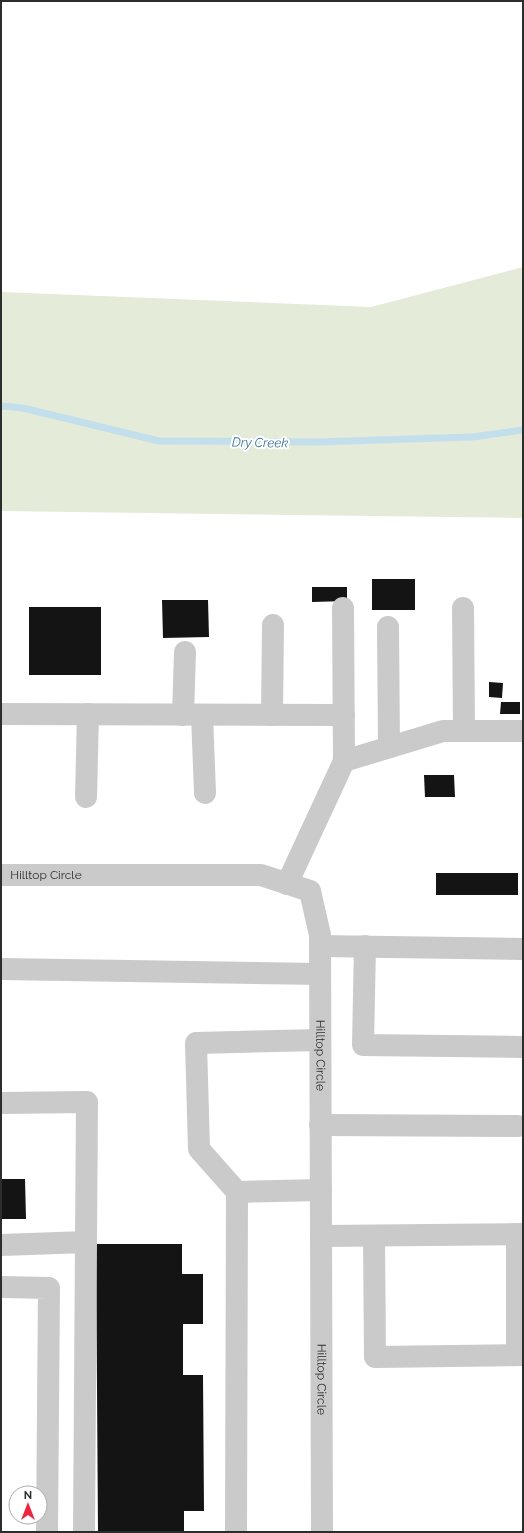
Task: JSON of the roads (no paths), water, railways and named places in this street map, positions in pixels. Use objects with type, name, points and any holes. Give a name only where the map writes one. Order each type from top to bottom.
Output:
[{"type":"street","points":[[287,884],[344,761],[343,608]]},
{"type":"street","points":[[463,608],[464,731]]},
{"type":"street","points":[[272,715],[273,625]]},
{"type":"street","points":[[388,627],[389,747]]},
{"type":"street","points":[[185,652],[192,715],[204,793]]},
{"type":"street","points":[[1,714],[344,715]]},
{"type":"street","points":[[86,797],[88,714]]},
{"type":"street","points":[[344,761],[443,731],[523,731]]},
{"type":"street","name":"Hilltop Circle","points":[[1,875],[261,875],[310,891],[320,935],[322,1532]]},
{"type":"street","points":[[320,946],[523,949]]},
{"type":"street","points":[[365,946],[363,1045],[523,1047]]},
{"type":"street","points":[[1,969],[320,974]]},
{"type":"street","points":[[236,1532],[237,1192],[199,1149],[196,1043],[320,1040]]},
{"type":"street","points":[[1,1103],[87,1102],[84,1532]]},
{"type":"street","points":[[320,1126],[518,1126]]},
{"type":"street","points":[[237,1192],[321,1190]]},
{"type":"street","points":[[321,1236],[520,1234],[520,1355],[375,1358],[374,1236]]},
{"type":"street","points":[[1,1245],[86,1242]]},
{"type":"street","points":[[1,1287],[49,1288],[47,1532]]},
{"type":"waterway","name":"Dry Creek","points":[[1,406],[23,408],[159,441],[317,442],[472,437],[523,430]]}]
